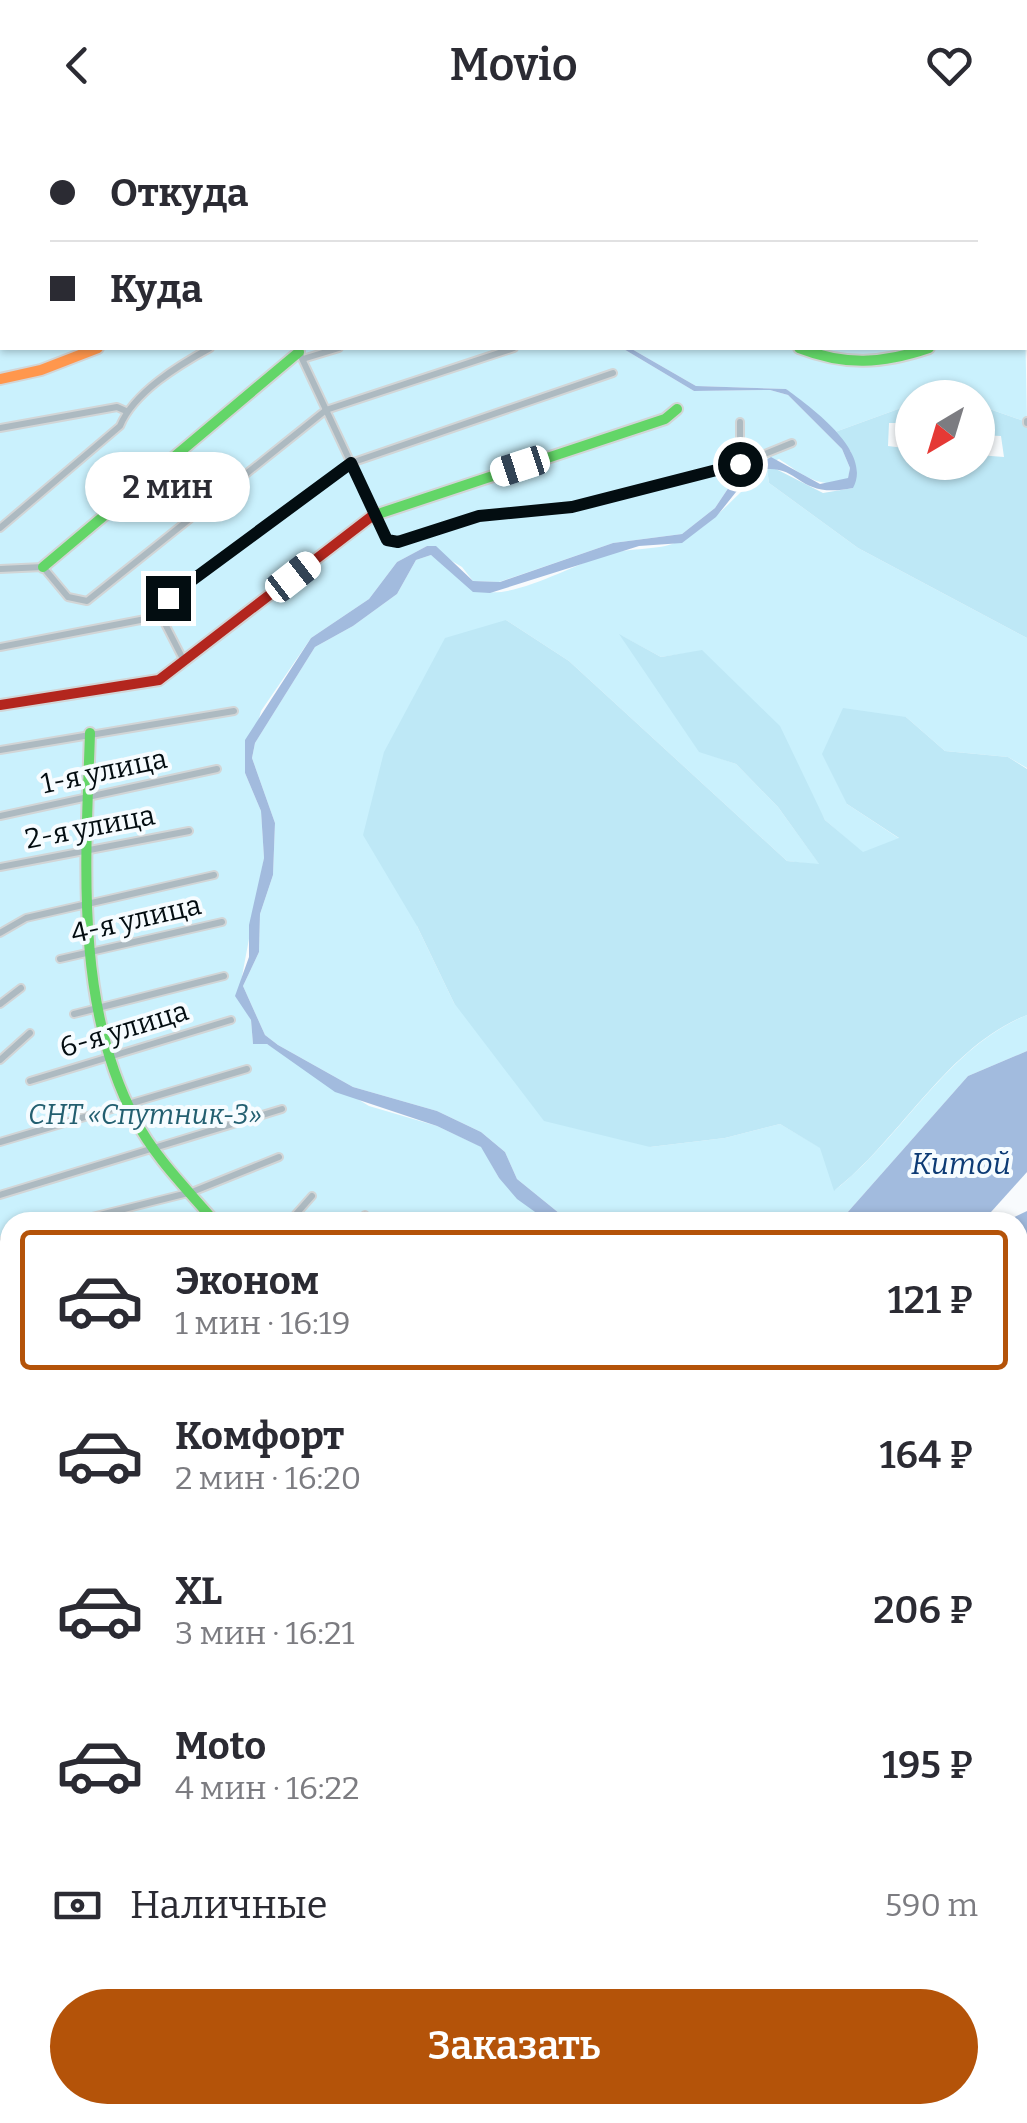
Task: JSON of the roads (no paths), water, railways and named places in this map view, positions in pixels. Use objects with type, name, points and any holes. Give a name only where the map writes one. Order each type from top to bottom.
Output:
[{"type":"street","points":[[0,378],[41,370],[93,350]]},
{"type":"street","points":[[0,528],[120,426],[126,411],[183,363],[206,350]]},
{"type":"street","points":[[43,567],[68,598],[86,601],[326,410],[508,350]]},
{"type":"street","points":[[804,350],[825,359],[886,365],[924,350]]},
{"type":"street","points":[[0,569],[43,567],[301,353],[387,540],[398,542],[479,516],[572,507],[740,464],[792,443]]},
{"type":"street","points":[[184,662],[162,616],[168,598],[351,463],[613,372]]},
{"type":"street","points":[[0,428],[117,406],[126,411]]},
{"type":"street","points":[[0,706],[159,680],[374,514],[665,419],[677,409]]},
{"type":"street","points":[[740,422],[740,464]]},
{"type":"street","points":[[0,648],[162,616]]},
{"type":"street","points":[[0,750],[234,711]]},
{"type":"street","points":[[90,732],[90,906],[99,1007],[129,1107],[154,1150],[204,1212]]},
{"type":"street","name":"1-я улица","points":[[0,816],[217,769]]},
{"type":"street","name":"2-я улица","points":[[0,867],[189,831]]},
{"type":"street","points":[[0,933],[26,918],[214,875]]},
{"type":"street","name":"4-я улица","points":[[60,959],[222,922]]},
{"type":"street","points":[[74,1014],[224,976]]},
{"type":"street","points":[[0,1004],[22,988]]},
{"type":"street","name":"6-я улица","points":[[30,1080],[232,1020]]},
{"type":"street","points":[[0,1045],[3,1057],[30,1034]]},
{"type":"street","points":[[0,1142],[247,1069]]},
{"type":"street","points":[[0,1195],[282,1109]]},
{"type":"street","points":[[112,1212],[192,1192],[279,1157]]},
{"type":"street","points":[[298,1212],[312,1196]]},
{"type":"water","points":[[625,350],[633,350],[696,386],[786,389],[824,419],[847,446],[857,474],[853,488],[822,489],[787,473],[767,469],[740,487],[716,517],[682,543],[639,546],[490,593],[473,592],[431,555],[416,560],[397,594],[315,647],[255,743],[252,758],[275,823],[273,875],[260,914],[259,952],[243,986],[265,1035],[353,1087],[437,1111],[481,1132],[505,1152],[517,1179],[558,1212],[535,1212],[499,1178],[481,1147],[437,1126],[335,1092],[267,1044],[253,1044],[251,1020],[235,996],[249,957],[249,925],[264,858],[261,811],[245,773],[245,740],[311,638],[369,599],[397,562],[427,546],[436,546],[473,581],[500,582],[613,543],[682,534],[715,508],[735,478],[771,457],[820,484],[848,478],[850,468],[842,449],[788,395],[770,390],[694,391]]},
{"type":"water","name":"Китой","points":[[1027,1051],[1027,1172],[991,1212],[848,1212],[968,1076]]},
{"type":"park label","name":"СНТ «Спутник-3»","points":[[145,1114]]}]
